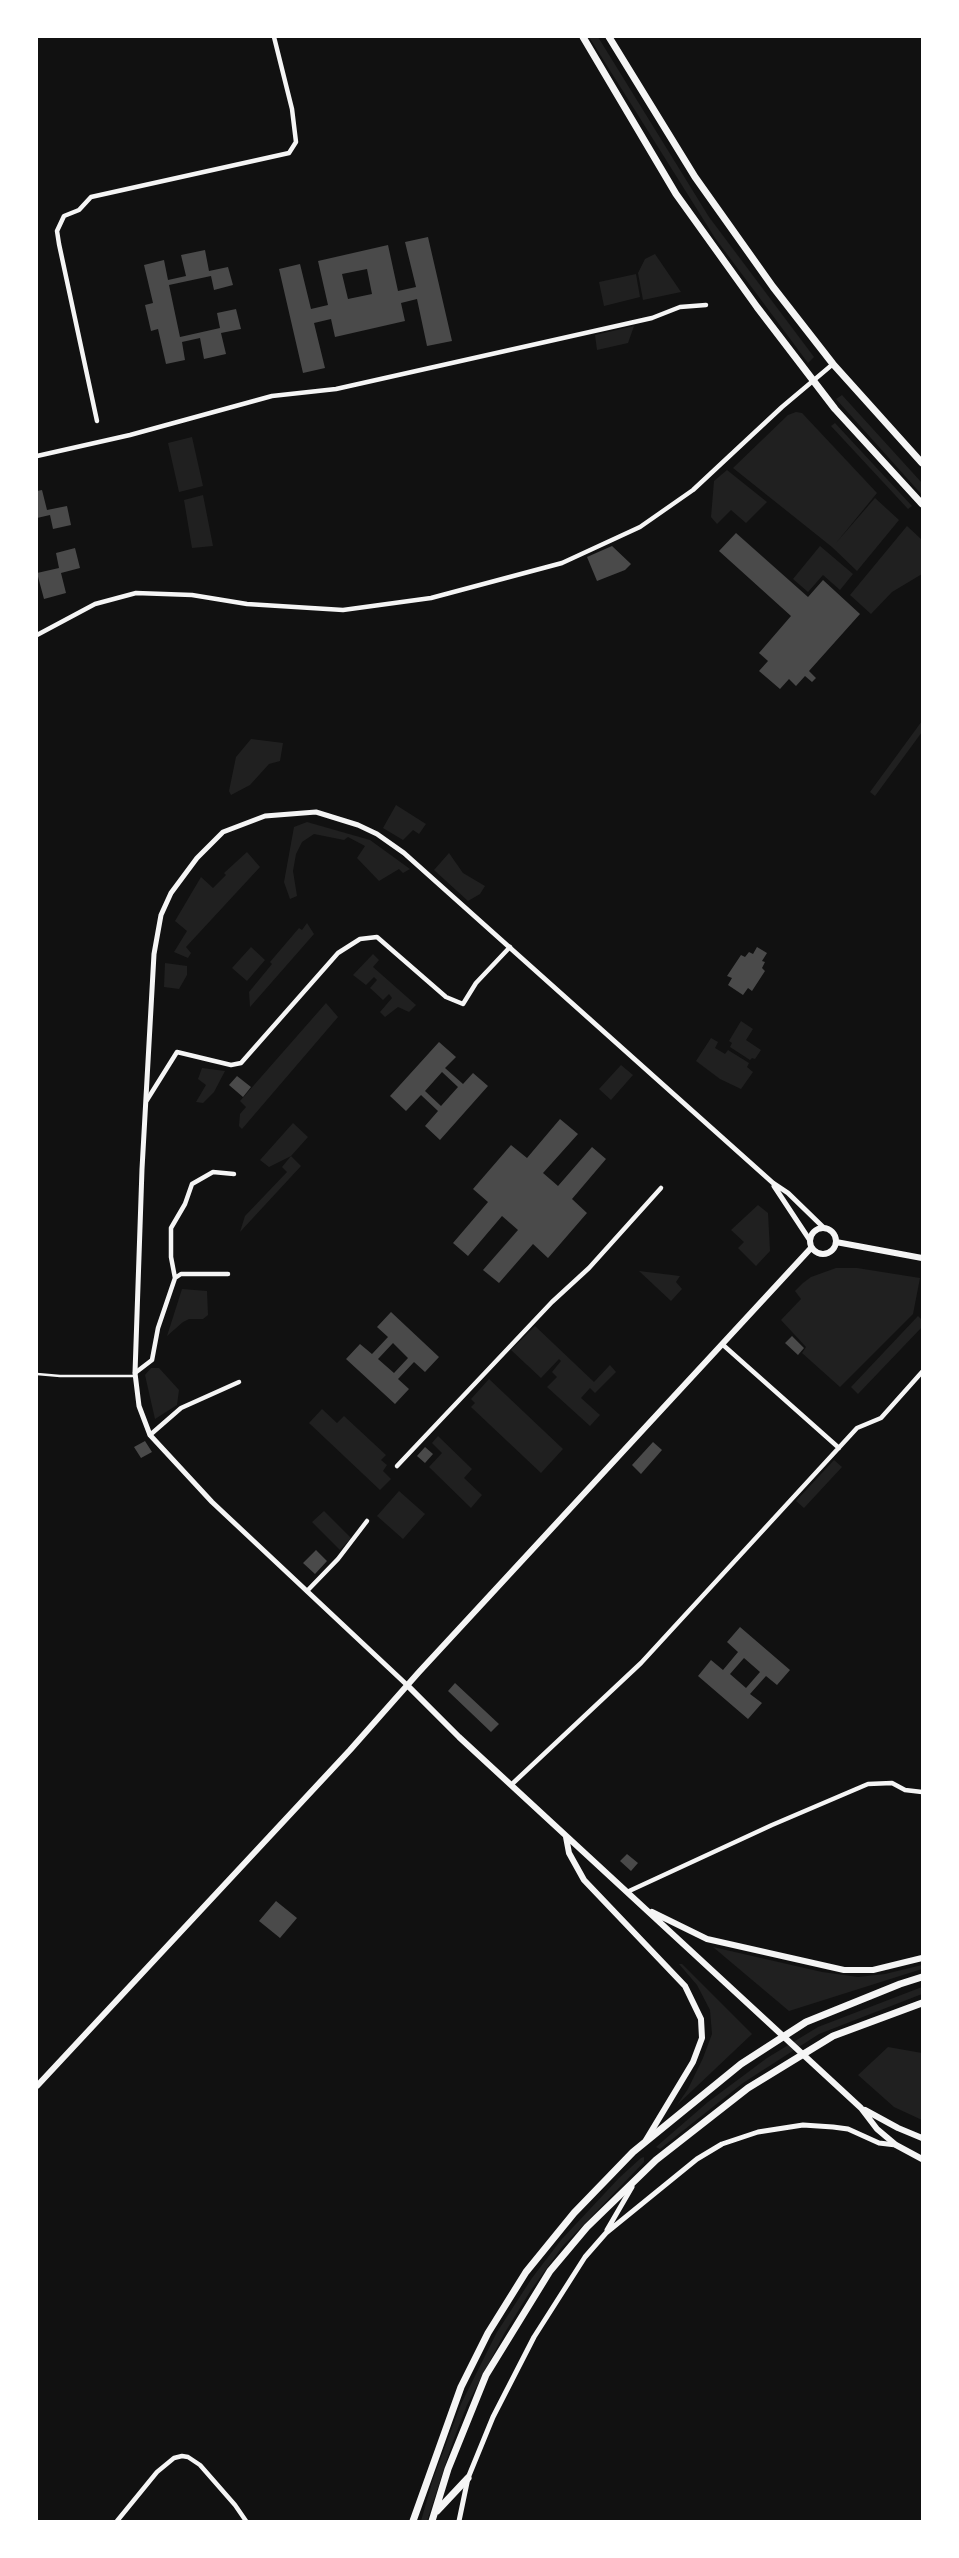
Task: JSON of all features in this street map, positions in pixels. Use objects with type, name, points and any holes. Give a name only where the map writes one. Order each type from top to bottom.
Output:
[{"type":"main road","points":[[583,37],[676,194],[813,382],[922,504]]},
{"type":"main road","points":[[610,37],[695,177],[773,287],[833,364],[922,463]]},
{"type":"main road","points":[[823,1227],[831,1230],[836,1242],[833,1250],[820,1254],[811,1248],[809,1239],[815,1230],[823,1227]]},
{"type":"main road","points":[[836,1242],[922,1258]]},
{"type":"main road","points":[[37,2086],[350,1751],[407,1685],[811,1248]]},
{"type":"main road","points":[[407,1685],[511,1785],[861,2108],[877,2129],[896,2146],[922,2158]]},
{"type":"main road","points":[[565,1835],[569,1853],[584,1880],[685,1986],[701,2019],[702,2038],[693,2062],[646,2141]]},
{"type":"main road","points":[[646,1909],[707,1939],[844,1970],[873,1970],[922,1958]]},
{"type":"main road","points":[[413,2521],[461,2387],[488,2333],[526,2273],[574,2213],[646,2141],[740,2064],[806,2022],[900,1984],[922,1978]]},
{"type":"main road","points":[[433,2518],[447,2469],[486,2375],[550,2271],[587,2227],[636,2178],[706,2118],[776,2069],[833,2036],[922,2003]]},
{"type":"main road","points":[[861,2108],[922,2138]]},
{"type":"main road","points":[[433,2518],[468,2478]]},
{"type":"street","points":[[97,421],[57,231],[64,216],[79,210],[90,197],[289,153],[296,142],[295,131],[274,37]]},
{"type":"street","points":[[37,456],[130,435],[272,396],[336,389],[652,318],[680,307],[706,305]]},
{"type":"street","points":[[37,635],[95,604],[136,593],[192,595],[247,604],[344,610],[431,598],[562,563],[640,527],[693,490],[833,364]]},
{"type":"street","points":[[407,1685],[212,1502],[150,1435],[139,1406],[136,1374],[154,954],[161,915],[171,893],[197,858],[223,832],[265,816],[316,812],[358,824],[404,853],[823,1227]]},
{"type":"street","points":[[146,1102],[177,1052],[231,1065],[241,1063],[338,953],[360,939],[377,937],[446,997],[463,1004],[476,983],[510,947]]},
{"type":"street","points":[[136,1374],[152,1360],[158,1328],[175,1278],[171,1257],[172,1228],[192,1184],[213,1172],[234,1174]]},
{"type":"street","points":[[773,1183],[809,1239]]},
{"type":"street","points":[[397,1466],[552,1302],[589,1268],[661,1188]]},
{"type":"street","points":[[175,1278],[181,1274],[228,1274]]},
{"type":"street","points":[[722,1344],[838,1448]]},
{"type":"street","points":[[511,1785],[641,1663],[857,1428],[881,1418],[922,1372]]},
{"type":"street","points":[[150,1435],[181,1408],[239,1382]]},
{"type":"street","points":[[307,1591],[338,1559],[367,1521]]},
{"type":"street","points":[[627,1892],[868,1784],[892,1783],[905,1790],[922,1792]]},
{"type":"street","points":[[606,2233],[696,2159],[722,2144],[758,2132],[803,2125],[833,2127],[848,2129],[879,2143],[896,2146]]},
{"type":"street","points":[[459,2521],[468,2478],[493,2417],[534,2337],[570,2279],[606,2233],[636,2178]]},
{"type":"street","points":[[117,2521],[158,2472],[174,2458],[181,2456],[201,2465],[246,2521]]},
{"type":"lane","points":[[37,1374],[136,1374]]},
{"type":"shaded area","points":[[589,37],[598,37],[709,217],[814,357],[808,363],[715,238]]},
{"type":"shaded area","points":[[655,254],[681,292],[643,300],[638,273],[645,259]]},
{"type":"shaded area","points":[[636,274],[640,297],[604,306],[599,282]]},
{"type":"shaded area","points":[[634,326],[628,343],[597,350],[595,335]]},
{"type":"shaded area","points":[[842,395],[922,483],[922,495],[836,399]]},
{"type":"shaded area","points":[[802,413],[877,493],[836,543],[875,498],[899,520],[857,571],[832,547],[733,468],[788,415]]},
{"type":"shaded area","points":[[835,423],[912,506],[908,509],[831,426]]},
{"type":"shaded area","points":[[192,437],[203,486],[179,492],[168,443]]},
{"type":"shaded area","points":[[727,470],[767,502],[746,523],[731,510],[717,524],[711,517],[714,481]]},
{"type":"shaded area","points":[[203,495],[213,546],[192,548],[184,500]]},
{"type":"shaded area","points":[[907,526],[921,539],[922,574],[892,592],[871,614],[850,595]]},
{"type":"shaded area","points":[[820,546],[853,574],[840,590],[823,575],[808,592],[793,579]]},
{"type":"shaded area","points":[[922,721],[922,732],[875,796],[870,792]]},
{"type":"shaded area","points":[[251,739],[283,743],[280,761],[269,764],[250,785],[231,795],[229,791],[236,757]]},
{"type":"shaded area","points":[[396,805],[426,824],[419,834],[413,830],[403,840],[383,828]]},
{"type":"shaded area","points":[[307,822],[370,840],[410,869],[403,873],[399,869],[379,881],[357,858],[365,846],[348,837],[344,840],[314,834],[302,842],[296,854],[293,871],[297,896],[290,899],[284,882],[294,827]]},
{"type":"shaded area","points":[[247,852],[260,867],[186,947],[191,953],[188,958],[174,952],[187,931],[175,921],[201,877],[213,888],[226,875],[224,873]]},
{"type":"shaded area","points":[[449,853],[463,873],[485,886],[480,894],[468,901],[434,870]]},
{"type":"shaded area","points":[[307,923],[314,934],[250,1007],[249,992],[272,964],[270,962],[299,928],[302,930]]},
{"type":"shaded area","points":[[251,947],[265,960],[247,981],[232,968]]},
{"type":"shaded area","points":[[373,954],[379,960],[373,967],[416,1005],[409,1012],[398,1007],[385,1017],[380,1012],[392,998],[389,994],[383,1000],[370,988],[377,980],[374,977],[366,985],[353,975]]},
{"type":"shaded area","points":[[165,963],[187,966],[187,975],[179,989],[164,987]]},
{"type":"shaded area","points":[[326,1003],[338,1017],[242,1129],[239,1126],[240,1114],[246,1107],[240,1101]]},
{"type":"shaded area","points":[[741,1021],[753,1029],[746,1040],[761,1050],[755,1059],[750,1060],[730,1047],[732,1043],[729,1041]]},
{"type":"shaded area","points":[[711,1038],[718,1042],[715,1048],[725,1054],[728,1050],[749,1063],[747,1067],[753,1072],[741,1089],[720,1079],[696,1061]]},
{"type":"shaded area","points":[[621,1065],[633,1075],[611,1100],[599,1089]]},
{"type":"shaded area","points":[[202,1068],[225,1071],[214,1092],[203,1103],[196,1102],[206,1085],[198,1079]]},
{"type":"shaded area","points":[[293,1123],[308,1137],[291,1156],[269,1167],[260,1160]]},
{"type":"shaded area","points":[[291,1156],[301,1166],[240,1232],[245,1216],[287,1172],[282,1167]]},
{"type":"shaded area","points":[[758,1205],[768,1213],[770,1251],[756,1266],[738,1248],[744,1242],[731,1230]]},
{"type":"shaded area","points":[[836,1268],[857,1268],[920,1278],[913,1314],[840,1387],[802,1353],[806,1347],[781,1320],[801,1299],[795,1291],[803,1283],[811,1277]]},
{"type":"shaded area","points":[[639,1271],[680,1276],[676,1282],[682,1289],[671,1301]]},
{"type":"shaded area","points":[[182,1289],[207,1291],[208,1315],[203,1319],[183,1322],[167,1336]]},
{"type":"shaded area","points":[[918,1316],[922,1320],[922,1327],[858,1394],[851,1387]]},
{"type":"shaded area","points":[[535,1326],[594,1382],[610,1365],[616,1372],[595,1393],[590,1388],[581,1398],[600,1415],[590,1426],[547,1387],[557,1377],[552,1372],[561,1361],[559,1359],[541,1378],[511,1350]]},
{"type":"shaded area","points":[[151,1368],[159,1368],[179,1390],[177,1405],[155,1419],[145,1375]]},
{"type":"shaded area","points":[[489,1379],[563,1449],[541,1473],[471,1407],[475,1403],[471,1399]]},
{"type":"shaded area","points":[[322,1409],[337,1423],[344,1416],[386,1455],[381,1460],[387,1465],[383,1471],[391,1479],[380,1490],[309,1423]]},
{"type":"shaded area","points":[[438,1436],[472,1469],[464,1478],[482,1495],[471,1508],[429,1467],[442,1453],[432,1443]]},
{"type":"shaded area","points":[[834,1460],[842,1467],[804,1508],[796,1501]]},
{"type":"shaded area","points":[[399,1491],[425,1514],[403,1539],[377,1516]]},
{"type":"shaded area","points":[[324,1511],[351,1538],[340,1550],[312,1522]]},
{"type":"shaded area","points":[[713,1947],[822,1972],[858,1977],[922,1965],[922,1969],[789,2011]]},
{"type":"shaded area","points":[[679,1964],[752,2034],[677,2105],[688,2089],[712,2034],[710,2010],[697,1985]]},
{"type":"shaded area","points":[[922,1987],[922,1994],[819,2034],[743,2083],[660,2149],[656,2147],[708,2102],[767,2058],[818,2027]]},
{"type":"shaded area","points":[[888,2047],[922,2053],[922,2120],[894,2107],[858,2075]]},
{"type":"shaded area","points":[[644,2157],[644,2162],[562,2247],[504,2334],[467,2405],[427,2521],[421,2521],[433,2479],[461,2404],[497,2332],[532,2278],[561,2240],[619,2178]]},
{"type":"building","points":[[428,237],[452,341],[427,346],[417,299],[401,303],[405,321],[335,337],[331,319],[314,323],[325,368],[303,373],[279,269],[300,264],[311,309],[328,305],[318,261],[388,245],[398,291],[416,287],[405,242]],"holes":[[[367,269],[372,294],[348,299],[342,274]]]},
{"type":"building","points":[[205,250],[209,271],[228,267],[233,285],[214,290],[211,276],[169,285],[180,337],[220,328],[217,313],[236,309],[241,329],[221,333],[226,354],[204,359],[200,338],[182,342],[185,360],[166,364],[158,329],[151,331],[145,305],[153,303],[144,265],[164,260],[168,280],[186,276],[181,255]]},
{"type":"building","points":[[42,490],[47,510],[67,506],[71,525],[53,529],[50,515],[37,518],[37,491]]},
{"type":"building","points":[[736,533],[808,597],[823,580],[860,614],[809,671],[816,678],[812,682],[805,676],[796,686],[789,679],[780,689],[759,671],[768,661],[759,653],[791,616],[719,551]]},
{"type":"building","points":[[612,546],[631,564],[625,570],[597,581],[587,557]]},
{"type":"building","points":[[75,548],[80,568],[61,573],[66,593],[44,599],[37,573],[59,568],[56,553]]},
{"type":"building","points":[[757,947],[767,953],[762,961],[765,962],[762,968],[765,971],[752,991],[748,988],[743,995],[728,985],[732,978],[727,976],[741,955],[745,957],[749,952],[753,954]]},
{"type":"building","points":[[439,1042],[456,1057],[445,1068],[463,1084],[473,1073],[488,1086],[440,1140],[425,1126],[438,1111],[421,1095],[406,1111],[390,1096]],"holes":[[[442,1072],[458,1087],[441,1106],[425,1091]]]},
{"type":"building","points":[[237,1076],[251,1087],[243,1097],[229,1085]]},
{"type":"building","points":[[560,1119],[578,1134],[543,1173],[558,1186],[592,1147],[606,1159],[572,1199],[587,1213],[548,1258],[533,1244],[499,1283],[483,1270],[518,1230],[502,1216],[468,1256],[453,1243],[488,1202],[473,1189],[511,1145],[527,1158]]},
{"type":"building","points":[[391,1312],[439,1357],[425,1372],[414,1362],[398,1379],[409,1389],[395,1404],[346,1359],[360,1344],[372,1354],[388,1337],[377,1327]],"holes":[[[393,1343],[408,1358],[394,1373],[378,1359]]]},
{"type":"building","points":[[792,1336],[804,1348],[798,1355],[785,1343]]},
{"type":"building","points":[[145,1441],[152,1452],[141,1458],[134,1447]]},
{"type":"building","points":[[653,1442],[662,1450],[641,1474],[632,1465]]},
{"type":"building","points":[[425,1447],[433,1454],[425,1463],[417,1456]]},
{"type":"building","points":[[316,1550],[327,1561],[315,1574],[303,1563]]},
{"type":"building","points":[[740,1627],[790,1670],[777,1685],[766,1676],[750,1694],[762,1703],[748,1719],[698,1676],[711,1660],[723,1670],[738,1652],[727,1642]],"holes":[[[744,1658],[760,1672],[746,1688],[730,1674]]]},
{"type":"building","points":[[455,1683],[499,1724],[491,1732],[448,1691]]},
{"type":"building","points":[[627,1854],[638,1863],[631,1871],[620,1861]]},
{"type":"building","points":[[276,1901],[297,1918],[280,1938],[259,1921]]}]
